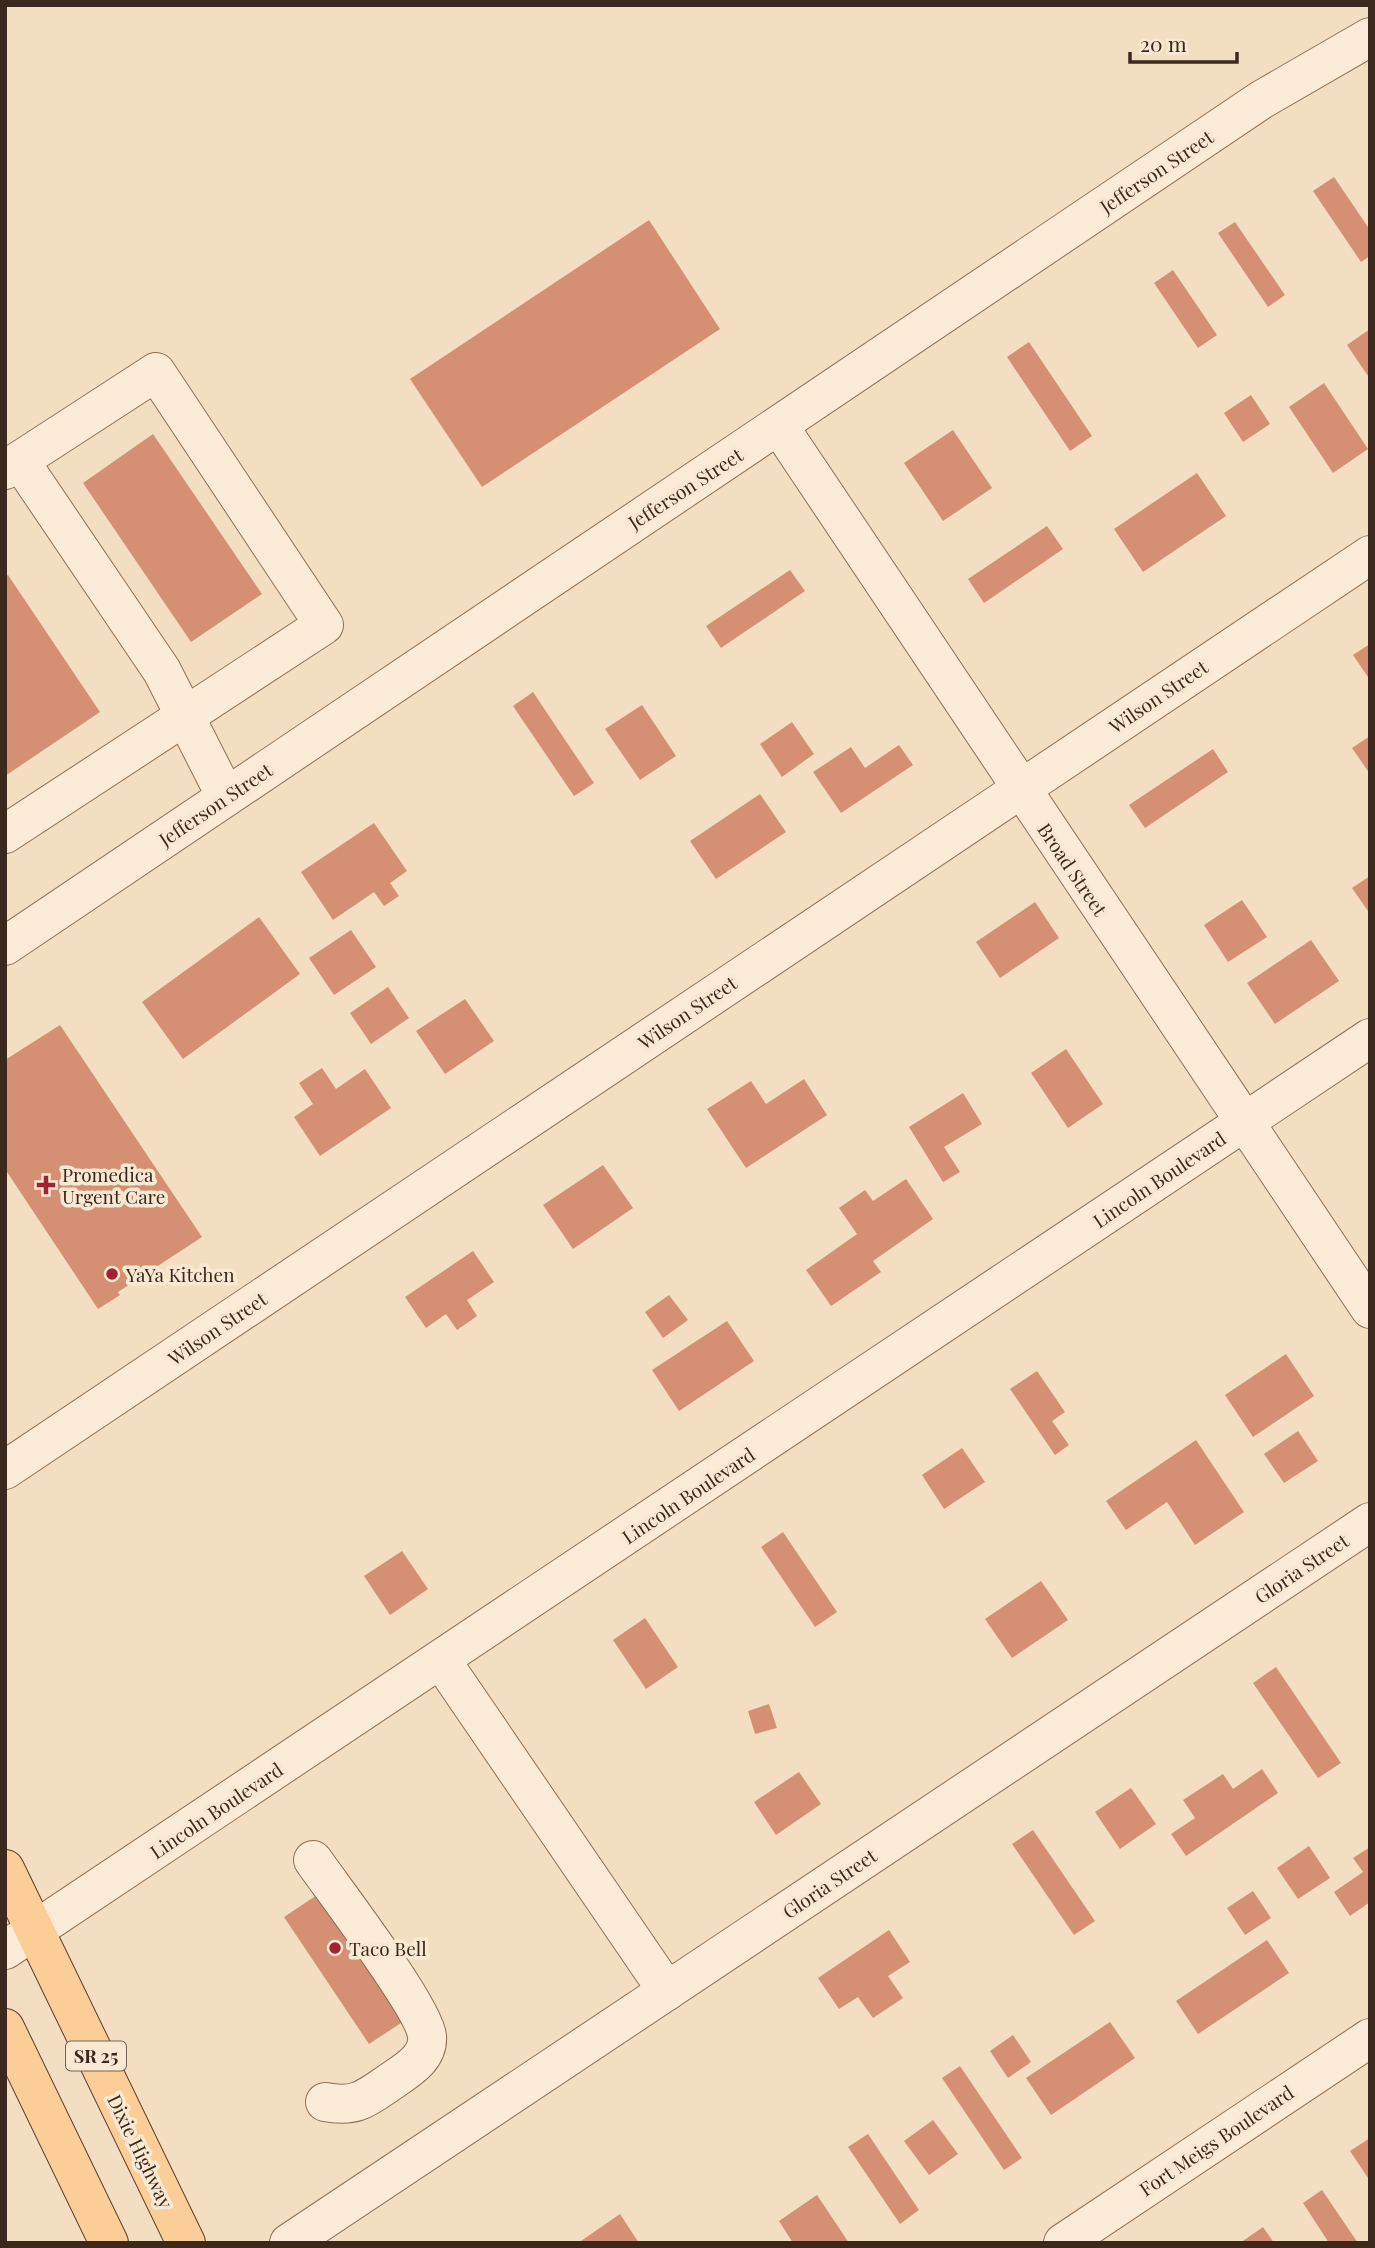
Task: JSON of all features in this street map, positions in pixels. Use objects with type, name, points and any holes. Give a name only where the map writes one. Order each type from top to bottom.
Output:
[{"type":"main road","name":"Dixie Highway","points":[[5,1869],[20,1940],[186,2243]]},
{"type":"main road","points":[[5,2028],[109,2243]]},
{"type":"street","name":"Jefferson Street","points":[[5,946],[1261,100],[1370,37]]},
{"type":"street","points":[[5,834],[187,715],[324,625],[156,372],[12,465],[162,671],[187,715],[226,797]]},
{"type":"street","name":"Broad Street","points":[[779,426],[1019,789],[1370,1309]]},
{"type":"street","name":"Wilson Street","points":[[5,1470],[1370,555]]},
{"type":"street","name":"Lincoln Boulevard","points":[[20,1940],[1370,1038]]},
{"type":"street","name":"Gloria Street","points":[[289,2243],[1370,1522]]},
{"type":"street","points":[[441,1660],[667,1991]]},
{"type":"street","points":[[313,1860],[416,2009],[427,2037],[424,2052],[414,2066],[362,2101],[346,2106],[325,2102]]},
{"type":"street","name":"Fort Meigs Boulevard","points":[[1063,2243],[1370,2038]]},
{"type":"building","points":[[1334,177],[1370,230],[1370,256],[1361,262],[1313,191]]},
{"type":"building","points":[[649,220],[720,329],[482,487],[410,379]]},
{"type":"building","points":[[1235,222],[1285,295],[1268,307],[1218,233]]},
{"type":"building","points":[[1173,270],[1217,335],[1198,348],[1154,283]]},
{"type":"building","points":[[1370,329],[1370,379],[1347,345]]},
{"type":"building","points":[[1029,342],[1092,436],[1070,451],[1007,357]]},
{"type":"building","points":[[1324,383],[1368,449],[1333,473],[1289,407]]},
{"type":"building","points":[[1251,395],[1270,424],[1243,442],[1224,413]]},
{"type":"building","points":[[953,430],[992,488],[943,521],[904,463]]},
{"type":"building","points":[[153,434],[262,594],[191,642],[83,483]]},
{"type":"building","points":[[1197,473],[1226,516],[1143,572],[1114,529]]},
{"type":"building","points":[[1047,526],[1063,549],[984,603],[968,579]]},
{"type":"building","points":[[790,570],[805,591],[721,648],[706,626]]},
{"type":"building","points":[[8,575],[100,712],[5,776],[5,577]]},
{"type":"building","points":[[1370,644],[1370,680],[1353,655]]},
{"type":"building","points":[[533,692],[594,783],[574,796],[513,706]]},
{"type":"building","points":[[642,705],[676,756],[640,780],[605,729]]},
{"type":"building","points":[[792,722],[814,754],[782,777],[760,744]]},
{"type":"building","points":[[1370,736],[1370,774],[1352,748]]},
{"type":"building","points":[[899,745],[913,765],[841,813],[813,772],[851,747],[865,768]]},
{"type":"building","points":[[1213,749],[1228,772],[1145,828],[1129,805]]},
{"type":"building","points":[[760,794],[786,832],[716,879],[690,841]]},
{"type":"building","points":[[374,823],[407,871],[390,883],[399,896],[384,906],[374,892],[333,920],[301,872]]},
{"type":"building","points":[[1370,876],[1370,914],[1352,888]]},
{"type":"building","points":[[1242,900],[1267,937],[1228,962],[1204,925]]},
{"type":"building","points":[[1035,902],[1059,938],[1000,978],[976,942]]},
{"type":"building","points":[[259,917],[300,974],[183,1059],[142,1002]]},
{"type":"building","points":[[351,930],[376,967],[334,995],[309,958]]},
{"type":"building","points":[[1311,940],[1339,981],[1275,1024],[1247,983]]},
{"type":"building","points":[[388,987],[409,1018],[371,1044],[350,1013]]},
{"type":"building","points":[[465,999],[494,1041],[445,1074],[416,1031]]},
{"type":"building","points":[[60,1025],[202,1237],[118,1292],[120,1295],[98,1309],[5,1169],[5,1060]]},
{"type":"building","points":[[1066,1049],[1103,1104],[1068,1128],[1031,1073]]},
{"type":"building","points":[[322,1068],[336,1089],[365,1069],[391,1108],[320,1156],[294,1117],[313,1104],[299,1083]]},
{"type":"building","points":[[804,1079],[827,1115],[746,1168],[707,1109],[751,1081],[766,1104]]},
{"type":"building","points":[[963,1093],[982,1124],[944,1147],[960,1172],[943,1182],[909,1127]]},
{"type":"building","points":[[603,1165],[633,1208],[573,1249],[543,1205]]},
{"type":"building","points":[[906,1179],[933,1219],[873,1261],[881,1272],[831,1306],[806,1270],[857,1234],[839,1208],[865,1190],[873,1201]]},
{"type":"building","points":[[473,1251],[494,1282],[467,1300],[477,1316],[457,1330],[446,1314],[426,1328],[405,1297]]},
{"type":"building","points":[[669,1295],[688,1320],[663,1338],[645,1312]]},
{"type":"building","points":[[727,1321],[754,1361],[679,1411],[652,1370]]},
{"type":"building","points":[[1286,1354],[1314,1396],[1253,1437],[1225,1395]]},
{"type":"building","points":[[1037,1371],[1065,1412],[1052,1421],[1069,1445],[1055,1455],[1010,1389]]},
{"type":"building","points":[[1298,1431],[1318,1461],[1284,1483],[1264,1454]]},
{"type":"building","points":[[1196,1440],[1244,1512],[1195,1545],[1167,1502],[1126,1530],[1106,1501]]},
{"type":"building","points":[[962,1448],[985,1482],[944,1509],[922,1475]]},
{"type":"building","points":[[783,1532],[837,1612],[815,1627],[761,1547]]},
{"type":"building","points":[[402,1551],[428,1589],[390,1615],[364,1576]]},
{"type":"building","points":[[1041,1581],[1068,1620],[1012,1658],[985,1619]]},
{"type":"building","points":[[645,1618],[678,1667],[646,1689],[613,1640]]},
{"type":"building","points":[[1276,1667],[1341,1763],[1318,1778],[1253,1683]]},
{"type":"building","points":[[769,1704],[777,1728],[755,1734],[748,1711]]},
{"type":"building","points":[[1262,1769],[1278,1793],[1186,1856],[1171,1834],[1195,1818],[1183,1800],[1223,1774],[1233,1789]]},
{"type":"building","points":[[799,1772],[821,1804],[776,1835],[754,1802]]},
{"type":"building","points":[[1131,1788],[1156,1824],[1120,1849],[1095,1812]]},
{"type":"building","points":[[1033,1830],[1095,1921],[1074,1935],[1012,1844]]},
{"type":"building","points":[[1309,1846],[1330,1878],[1298,1899],[1277,1868]]},
{"type":"building","points":[[1370,1847],[1370,1902],[1350,1916],[1334,1892],[1363,1872],[1353,1858]]},
{"type":"building","name":"Taco Bell","points":[[326,1889],[404,2021],[369,2044],[284,1917]]},
{"type":"building","points":[[1253,1891],[1271,1918],[1245,1935],[1227,1908]]},
{"type":"building","points":[[889,1930],[910,1962],[888,1976],[903,1998],[873,2018],[858,1997],[839,2009],[818,1978]]},
{"type":"building","points":[[1267,1940],[1289,1973],[1198,2034],[1176,2001]]},
{"type":"building","points":[[1110,2022],[1135,2058],[1051,2115],[1026,2078]]},
{"type":"building","points":[[1013,2035],[1031,2062],[1008,2078],[990,2051]]},
{"type":"building","points":[[960,2066],[1022,2158],[1004,2170],[942,2078]]},
{"type":"building","points":[[933,2120],[958,2154],[929,2175],[904,2141]]},
{"type":"building","points":[[868,2134],[919,2210],[900,2224],[848,2147]]},
{"type":"building","points":[[1370,2138],[1370,2181],[1350,2151]]},
{"type":"building","points":[[1322,2190],[1358,2243],[1329,2243],[1303,2203]]},
{"type":"building","points":[[817,2195],[849,2243],[793,2243],[779,2221]]},
{"type":"building","points":[[620,2214],[639,2243],[578,2243]]},
{"type":"building","points":[[1263,2227],[1274,2243],[1240,2243]]},
{"type":"place","name":"Promedica Urgent Care","points":[[46,1185]]},
{"type":"place","name":"YaYa Kitchen","points":[[112,1274]]},
{"type":"place","name":"Taco Bell","points":[[335,1948]]}]
